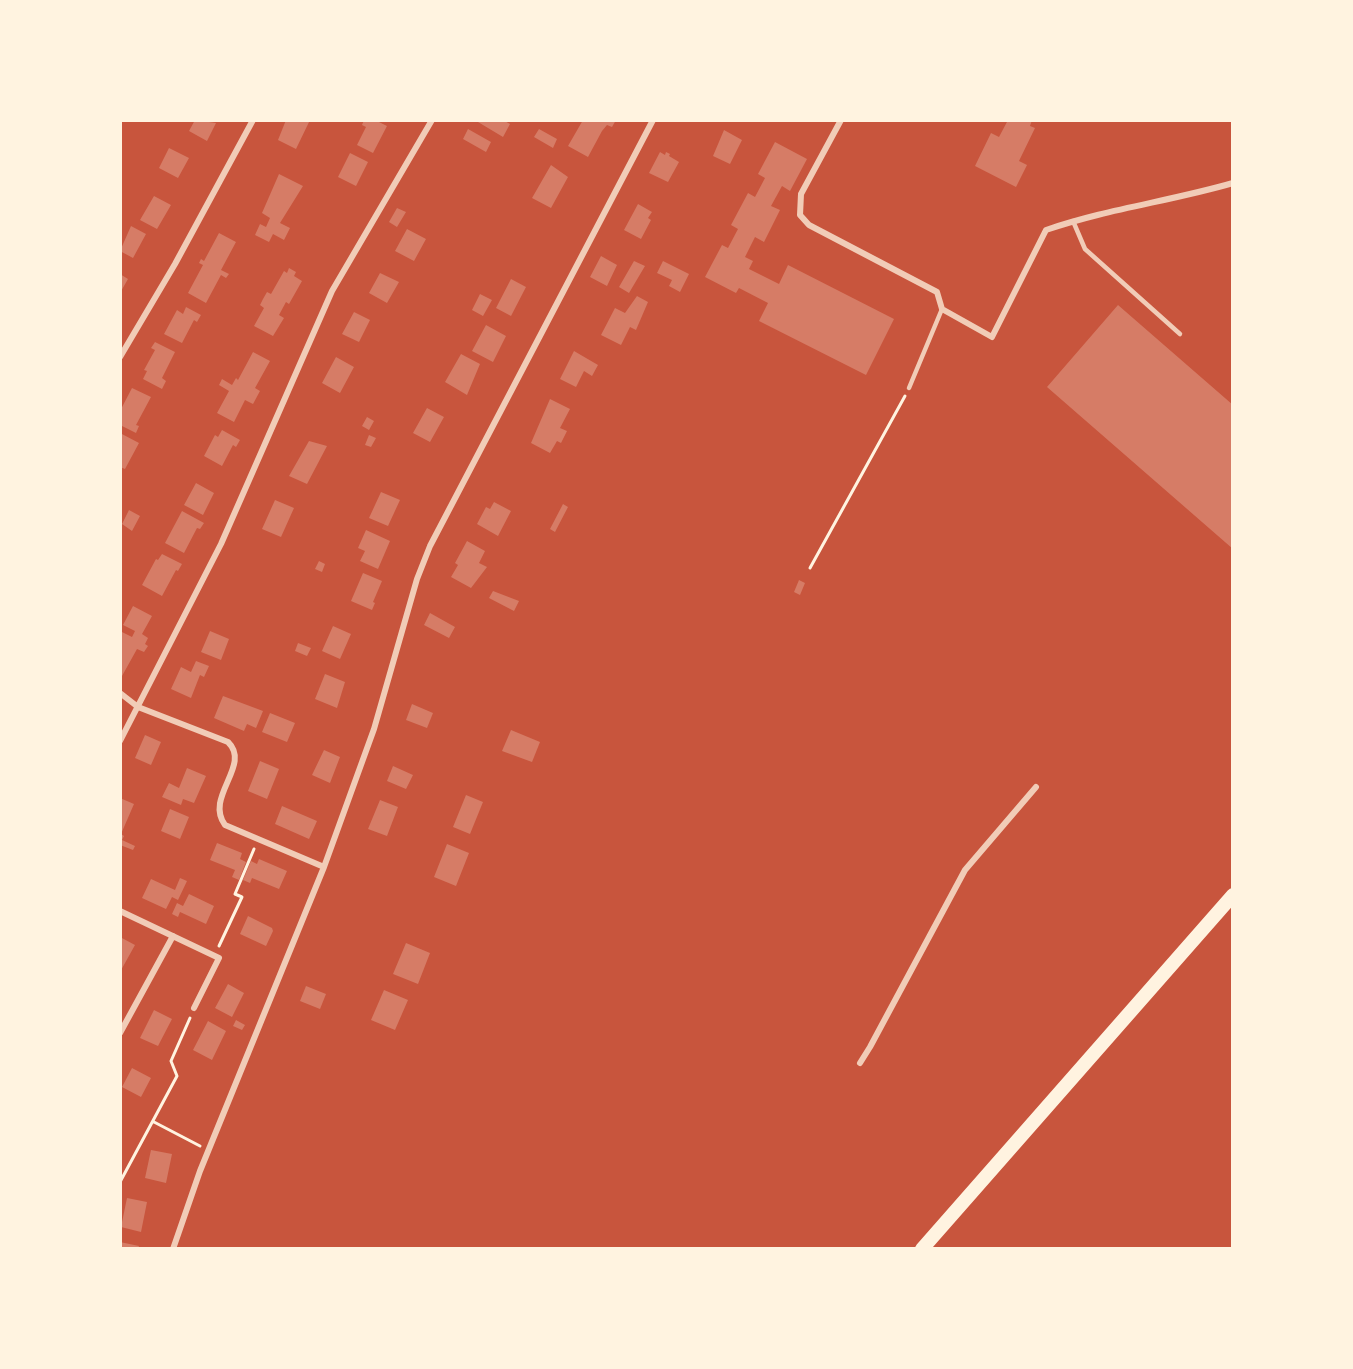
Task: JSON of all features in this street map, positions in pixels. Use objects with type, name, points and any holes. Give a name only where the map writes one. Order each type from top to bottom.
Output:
[{"type":"main road","points":[[922,1249],[1233,895]]},
{"type":"street","points":[[120,357],[253,120]]},
{"type":"street","points":[[120,741],[220,544],[332,291],[432,120]]},
{"type":"street","points":[[173,1249],[209,1150],[324,867],[374,729],[417,579],[429,546],[653,120]]},
{"type":"street","points":[[841,120],[801,194],[800,215],[809,225],[937,292],[942,309],[992,337],[1046,230],[1073,221],[1233,183]]},
{"type":"street","points":[[120,693],[138,706],[228,742],[234,748],[236,759],[218,804],[219,816],[225,825],[324,867]]},
{"type":"street","points":[[860,1063],[965,870],[1036,787]]},
{"type":"street","points":[[120,911],[219,958],[194,1008]]},
{"type":"street","points":[[120,1033],[173,936]]},
{"type":"lane","points":[[1073,221],[1085,249],[1180,334]]},
{"type":"lane","points":[[909,388],[942,309]]},
{"type":"path","points":[[810,568],[909,388]]},
{"type":"path","points":[[214,956],[242,897],[235,894],[258,839]]},
{"type":"path","points":[[120,1182],[177,1076],[171,1061],[194,1008]]},
{"type":"path","points":[[154,1122],[209,1150]]},
{"type":"building","points":[[195,120],[216,123],[207,141],[189,131]]},
{"type":"building","points":[[286,120],[310,120],[296,149],[278,140]]},
{"type":"building","points":[[364,120],[375,120],[387,126],[373,153],[357,145],[366,127],[362,125]]},
{"type":"building","points":[[479,120],[503,120],[510,124],[503,137],[478,122]]},
{"type":"building","points":[[583,120],[616,120],[612,127],[607,125],[602,131],[588,157],[568,146]]},
{"type":"building","points":[[1008,120],[1032,120],[1030,126],[1035,128],[1019,161],[1027,165],[1016,187],[975,166],[991,133],[999,137]]},
{"type":"building","points":[[468,129],[491,142],[486,152],[463,139]]},
{"type":"building","points":[[539,129],[557,139],[553,148],[534,137]]},
{"type":"building","points":[[724,130],[742,140],[730,164],[713,156]]},
{"type":"building","points":[[775,142],[807,159],[790,191],[782,186],[771,206],[780,210],[764,242],[755,237],[745,257],[753,261],[749,269],[779,284],[788,265],[894,319],[866,375],[759,321],[768,303],[739,288],[736,293],[705,277],[722,245],[728,248],[738,229],[731,225],[748,193],[755,197],[765,178],[758,174]]},
{"type":"building","points":[[169,148],[189,158],[178,178],[159,168]]},
{"type":"building","points":[[660,152],[665,155],[666,152],[670,154],[669,156],[679,162],[668,182],[649,173]]},
{"type":"building","points":[[350,153],[368,162],[356,186],[338,177]]},
{"type":"building","points":[[551,165],[568,177],[551,208],[532,198]]},
{"type":"building","points":[[279,174],[303,186],[280,223],[290,228],[284,240],[273,234],[269,242],[255,235],[260,224],[266,227],[270,218],[262,213]]},
{"type":"building","points":[[154,196],[171,205],[157,229],[140,220]]},
{"type":"building","points":[[638,204],[652,212],[648,218],[651,220],[641,239],[624,230]]},
{"type":"building","points":[[397,208],[406,212],[397,227],[389,222]]},
{"type":"building","points":[[131,226],[146,234],[133,258],[120,251]]},
{"type":"building","points":[[407,229],[426,239],[414,261],[395,251]]},
{"type":"building","points":[[219,233],[236,242],[221,270],[229,274],[226,278],[221,275],[206,303],[188,293],[203,265],[199,263],[201,259],[204,261]]},
{"type":"building","points":[[601,256],[617,265],[607,286],[590,277]]},
{"type":"building","points":[[634,261],[645,266],[629,293],[619,287]]},
{"type":"building","points":[[663,261],[689,274],[680,292],[669,286],[672,280],[657,273]]},
{"type":"building","points":[[289,268],[296,272],[294,276],[302,281],[289,304],[286,302],[279,315],[284,318],[273,336],[254,326],[264,308],[260,305],[267,292],[271,294],[284,271],[287,273]]},
{"type":"building","points":[[380,273],[399,282],[387,303],[369,293]]},
{"type":"building","points":[[120,274],[128,279],[120,293]]},
{"type":"building","points":[[511,279],[526,287],[511,316],[496,308]]},
{"type":"building","points":[[480,294],[492,300],[483,316],[472,310]]},
{"type":"building","points":[[637,296],[648,302],[636,330],[630,327],[621,345],[601,335],[615,308],[625,313]]},
{"type":"building","points":[[1118,305],[1233,405],[1233,549],[1047,387]]},
{"type":"building","points":[[186,307],[201,315],[197,322],[194,320],[182,343],[164,334],[177,310],[183,314]]},
{"type":"building","points":[[354,312],[370,320],[359,342],[342,334]]},
{"type":"building","points":[[486,325],[506,336],[493,362],[472,351]]},
{"type":"building","points":[[155,342],[175,352],[162,378],[166,381],[162,389],[143,379],[147,371],[144,370],[155,350],[151,348]]},
{"type":"building","points":[[574,351],[598,365],[592,376],[584,371],[576,387],[560,379]]},
{"type":"building","points":[[253,352],[270,361],[255,388],[260,391],[253,404],[245,400],[234,422],[217,413],[229,391],[219,385],[222,379],[232,385],[236,378],[238,380]]},
{"type":"building","points":[[461,354],[480,364],[467,395],[445,382]]},
{"type":"building","points":[[336,357],[354,367],[340,393],[322,383]]},
{"type":"building","points":[[132,388],[151,397],[136,425],[139,426],[136,433],[120,425],[120,411]]},
{"type":"building","points":[[550,399],[570,409],[560,428],[567,431],[561,443],[557,441],[550,453],[531,443]]},
{"type":"building","points":[[427,408],[444,417],[430,442],[413,433]]},
{"type":"building","points":[[367,417],[374,421],[369,430],[362,426]]},
{"type":"building","points":[[222,430],[240,440],[236,447],[233,445],[222,466],[204,456],[215,435],[218,437]]},
{"type":"building","points":[[120,433],[139,443],[125,469],[120,467]]},
{"type":"building","points":[[369,435],[376,438],[371,447],[365,445]]},
{"type":"building","points":[[309,441],[327,446],[307,484],[289,476]]},
{"type":"building","points":[[196,483],[214,493],[203,515],[184,505]]},
{"type":"building","points":[[381,492],[400,500],[388,526],[369,518]]},
{"type":"building","points":[[275,500],[294,508],[281,537],[262,529]]},
{"type":"building","points":[[494,502],[511,511],[498,536],[477,524],[486,507],[490,509]]},
{"type":"building","points":[[563,504],[568,507],[555,532],[550,529]]},
{"type":"building","points":[[129,510],[140,516],[132,531],[122,524]]},
{"type":"building","points":[[182,511],[204,523],[200,529],[197,528],[184,553],[165,543]]},
{"type":"building","points":[[366,530],[390,541],[378,569],[360,561],[365,551],[358,548]]},
{"type":"building","points":[[467,541],[485,551],[479,563],[487,567],[471,588],[451,577],[458,565],[455,563]]},
{"type":"building","points":[[162,554],[182,564],[178,571],[176,570],[162,596],[142,585],[156,559],[158,560]]},
{"type":"building","points":[[319,561],[325,564],[322,572],[315,569]]},
{"type":"building","points":[[363,573],[382,581],[372,610],[351,601]]},
{"type":"building","points":[[799,580],[805,583],[800,595],[794,592]]},
{"type":"building","points":[[493,591],[519,601],[514,611],[489,598]]},
{"type":"building","points":[[133,606],[152,616],[142,634],[148,638],[145,644],[148,646],[144,652],[137,649],[122,676],[120,675],[120,631],[132,637],[135,631],[123,625]]},
{"type":"building","points":[[430,613],[455,627],[449,638],[424,625]]},
{"type":"building","points":[[333,626],[351,634],[340,659],[322,651]]},
{"type":"building","points":[[210,631],[229,639],[221,660],[201,652]]},
{"type":"building","points":[[298,643],[311,648],[307,656],[295,651]]},
{"type":"building","points":[[196,661],[209,666],[204,677],[200,675],[191,698],[171,689],[181,667],[191,672]]},
{"type":"building","points":[[325,674],[345,682],[337,708],[315,699]]},
{"type":"building","points":[[223,696],[263,711],[256,728],[247,724],[244,731],[214,718]]},
{"type":"building","points":[[412,704],[433,713],[427,728],[406,720]]},
{"type":"building","points":[[270,713],[295,723],[287,742],[262,732]]},
{"type":"building","points":[[511,730],[540,742],[532,762],[502,751]]},
{"type":"building","points":[[145,735],[161,742],[151,765],[135,758]]},
{"type":"building","points":[[324,750],[340,757],[330,783],[312,775]]},
{"type":"building","points":[[260,761],[279,769],[267,799],[248,791]]},
{"type":"building","points":[[393,766],[413,775],[406,789],[387,781]]},
{"type":"building","points":[[187,768],[206,776],[194,803],[183,799],[181,805],[162,797],[169,783],[179,788]]},
{"type":"building","points":[[466,795],[483,802],[470,834],[453,827]]},
{"type":"building","points":[[120,798],[134,804],[121,834],[124,836],[122,840],[135,846],[133,850],[120,845]]},
{"type":"building","points":[[380,800],[398,807],[387,836],[368,829]]},
{"type":"building","points":[[282,806],[317,821],[309,839],[275,824]]},
{"type":"building","points":[[170,809],[189,817],[180,839],[161,831]]},
{"type":"building","points":[[217,843],[242,853],[240,859],[246,862],[239,880],[232,877],[235,870],[210,860]]},
{"type":"building","points":[[447,844],[469,853],[456,886],[434,877]]},
{"type":"building","points":[[259,859],[287,871],[279,889],[252,878],[250,883],[243,880],[251,861],[257,864]]},
{"type":"building","points":[[180,878],[187,881],[178,900],[172,897],[166,909],[142,898],[151,879],[175,890]]},
{"type":"building","points":[[189,894],[214,906],[206,924],[180,912],[178,917],[172,914],[177,903],[183,906]]},
{"type":"building","points":[[248,916],[272,928],[273,931],[266,946],[240,934]]},
{"type":"building","points":[[120,937],[135,945],[120,972]]},
{"type":"building","points":[[406,943],[430,953],[418,984],[393,974]]},
{"type":"building","points":[[228,984],[244,993],[232,1017],[215,1008]]},
{"type":"building","points":[[306,986],[326,994],[320,1009],[300,1001]]},
{"type":"building","points":[[384,990],[408,1000],[395,1030],[371,1020]]},
{"type":"building","points":[[154,1010],[172,1019],[158,1046],[140,1038]]},
{"type":"building","points":[[236,1020],[245,1025],[242,1030],[233,1026]]},
{"type":"building","points":[[208,1021],[226,1031],[212,1060],[193,1050]]},
{"type":"building","points":[[132,1068],[151,1078],[141,1097],[122,1087]]},
{"type":"building","points":[[151,1150],[172,1154],[166,1183],[145,1178]]},
{"type":"building","points":[[127,1198],[147,1202],[141,1232],[121,1227]]},
{"type":"building","points":[[120,1242],[139,1246],[138,1249],[120,1249]]}]
